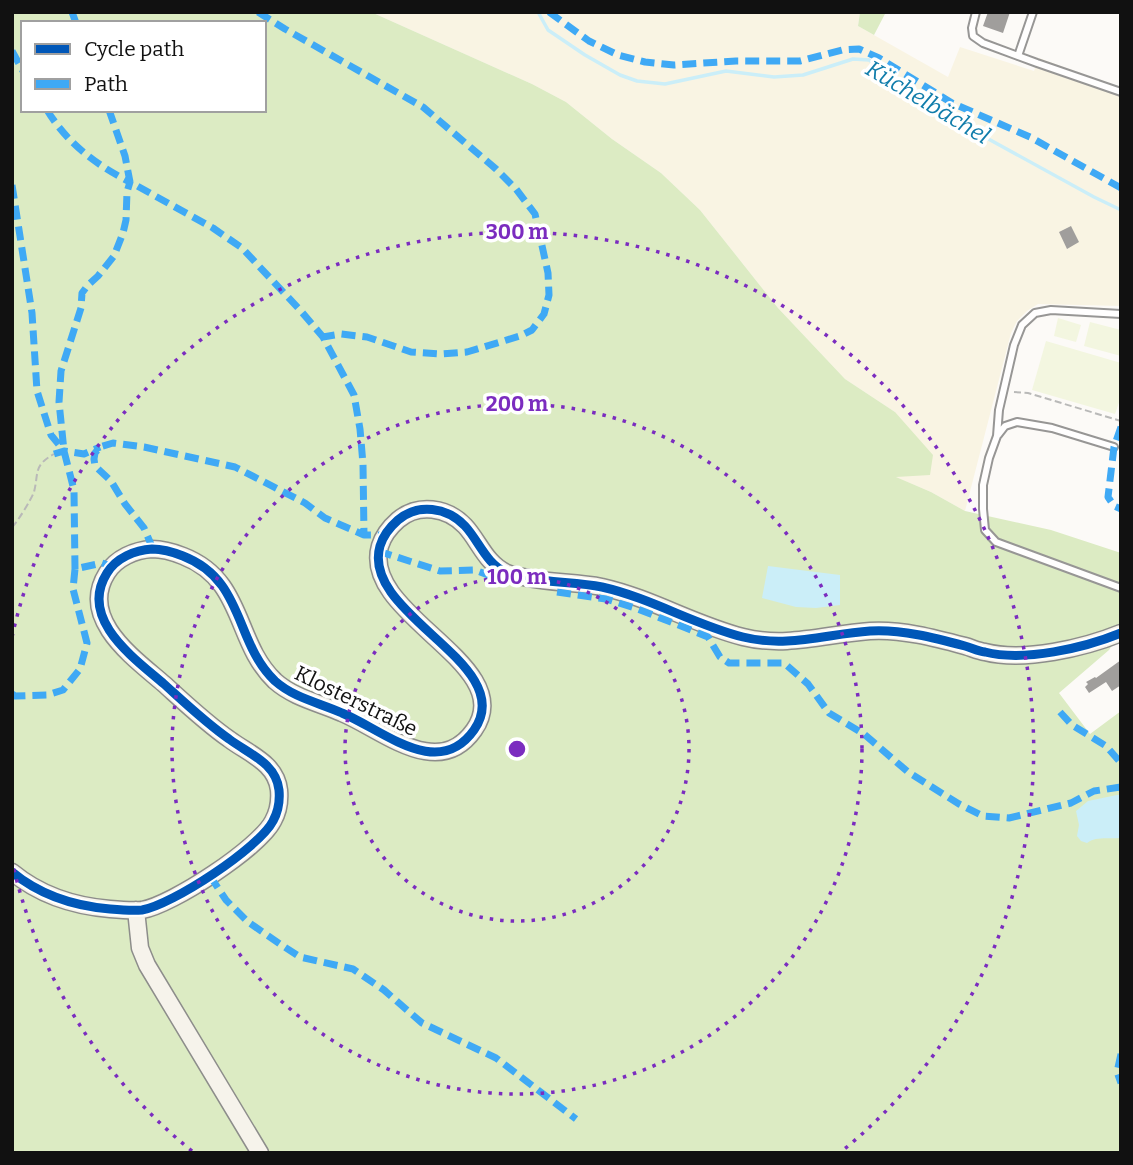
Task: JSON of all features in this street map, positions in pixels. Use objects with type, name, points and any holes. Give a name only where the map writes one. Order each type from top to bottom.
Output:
[{"type":"main road","name":"Klosterstraße","points":[[12,872],[29,885],[77,905],[146,909],[210,876],[264,834],[274,820],[279,804],[279,788],[275,774],[264,762],[209,724],[125,651],[108,630],[100,612],[99,596],[103,580],[111,566],[138,551],[158,548],[178,553],[198,562],[216,576],[230,597],[254,652],[274,680],[292,694],[359,720],[403,746],[425,752],[444,752],[471,735],[480,720],[482,702],[476,683],[467,668],[409,613],[390,592],[379,571],[378,551],[385,535],[394,523],[407,514],[424,508],[447,512],[464,525],[491,561],[506,573],[536,580],[604,588],[640,598],[746,638],[776,642],[872,631],[907,633],[989,653],[1012,655],[1076,648],[1121,633]]},
{"type":"main road","points":[[136,910],[140,948],[147,965],[260,1153]]},
{"type":"lane","points":[[976,12],[972,28],[974,36],[983,43],[1121,92]]},
{"type":"lane","points":[[1018,55],[1033,12]]},
{"type":"lane","points":[[1121,314],[1051,310],[1035,313],[1022,325],[1014,345],[1003,391],[997,436],[984,485],[983,509],[985,530],[996,542],[1121,588]]},
{"type":"lane","points":[[997,436],[1005,426],[1017,422],[1052,428],[1114,447]]},
{"type":"path","points":[[1003,391],[1028,393],[1121,421]]},
{"type":"path","points":[[12,527],[33,496],[36,472],[43,460],[54,454]]},
{"type":"shaded area","points":[[371,12],[860,12],[858,26],[948,77],[960,47],[1034,71],[1039,58],[1121,88],[1121,306],[1038,304],[1017,321],[1011,333],[965,511],[931,492],[893,476],[895,412],[845,379],[778,308],[700,210],[661,173],[566,102]]},
{"type":"green space","points":[[12,12],[371,12],[532,84],[566,102],[661,173],[700,210],[778,308],[845,379],[895,412],[933,455],[930,475],[896,477],[965,511],[1051,530],[1121,553],[1121,632],[1109,650],[1059,693],[1090,734],[1121,711],[1121,1153],[12,1153]]},
{"type":"green space","points":[[860,12],[886,12],[874,35],[858,26]]},
{"type":"green space","points":[[1058,318],[1081,325],[1076,342],[1054,336]]},
{"type":"green space","points":[[1090,322],[1121,330],[1121,356],[1084,346]]},
{"type":"green space","points":[[1046,341],[1121,363],[1121,397],[1115,414],[1032,390]]},
{"type":"water","points":[[768,566],[840,575],[840,605],[796,607],[762,598]]},
{"type":"water","points":[[1121,795],[1119,838],[1098,839],[1087,843],[1081,841],[1077,836],[1079,825],[1076,811],[1088,801]]},
{"type":"building","points":[[988,12],[1010,12],[1003,33],[983,26]]},
{"type":"building","points":[[1071,226],[1079,242],[1067,249],[1059,232]]},
{"type":"building","points":[[1121,660],[1121,685],[1112,691],[1106,682],[1089,693],[1085,687],[1088,684],[1086,682]]},
{"type":"waterway","name":"Küchelbächel","points":[[538,12],[548,30],[585,55],[620,75],[637,81],[665,84],[726,71],[774,77],[803,75],[853,59],[869,60],[943,114],[1121,210]]},
{"type":"marked path","points":[[72,12],[75,21]]},
{"type":"marked path","points":[[258,12],[423,107],[496,169],[535,214],[548,273],[549,295],[544,314],[532,330],[467,352],[411,352],[367,337],[341,334],[323,337]]},
{"type":"marked path","points":[[549,12],[589,41],[618,55],[645,62],[674,65],[800,61],[842,50],[859,49],[879,58],[952,103],[1030,137],[1121,188]]},
{"type":"marked path","points":[[12,51],[21,67]]},
{"type":"marked path","points":[[48,112],[83,152],[130,182],[123,233],[114,256],[82,293],[81,308],[61,371],[59,402],[64,451],[74,490],[75,569]]},
{"type":"marked path","points":[[110,112],[125,156],[130,182],[213,228],[242,248],[323,337],[354,395],[363,464],[364,535],[385,535]]},
{"type":"marked path","points":[[12,185],[32,313],[37,391],[51,435],[64,451]]},
{"type":"marked path","points":[[1121,427],[1114,447],[1108,497],[1114,506],[1121,509]]},
{"type":"marked path","points":[[153,549],[144,528],[111,481],[95,466],[95,453],[100,447],[113,443],[144,447],[235,467],[305,503],[325,518],[364,535]]},
{"type":"marked path","points":[[54,454],[64,451],[84,454],[100,447]]},
{"type":"marked path","points":[[378,551],[440,571],[475,570],[509,583]]},
{"type":"marked path","points":[[12,694],[47,695],[63,690],[80,669],[87,643],[73,589],[75,569],[102,563],[111,566]]},
{"type":"marked path","points":[[557,592],[606,599],[708,637],[720,657],[729,663],[784,663],[808,684],[829,713],[864,734],[908,772],[983,816],[1009,818],[1071,803],[1094,791],[1121,787]]},
{"type":"marked path","points":[[1060,712],[1072,725],[1106,746],[1121,763]]},
{"type":"marked path","points":[[210,876],[226,900],[248,922],[283,946],[300,957],[353,969],[384,990],[422,1023],[496,1058],[576,1119]]},
{"type":"marked path","points":[[1121,1054],[1117,1072],[1121,1083]]},
{"type":"cycle path","points":[[12,872],[34,887],[71,902],[110,909],[142,910],[173,898],[214,874],[251,846],[265,832],[276,814],[279,790],[277,781],[267,766],[212,726],[138,662],[113,636],[104,621],[99,606],[100,590],[107,573],[121,559],[139,551],[156,549],[179,555],[203,567],[218,580],[229,596],[262,665],[282,687],[342,713],[392,739],[427,752],[444,751],[460,745],[474,730],[482,706],[476,683],[459,661],[393,595],[380,571],[380,546],[387,532],[398,520],[423,509],[441,511],[458,520],[494,564],[509,574],[602,587],[725,632],[759,640],[791,641],[870,631],[894,631],[930,637],[982,652],[1018,655],[1054,652],[1090,644],[1121,633]]}]
